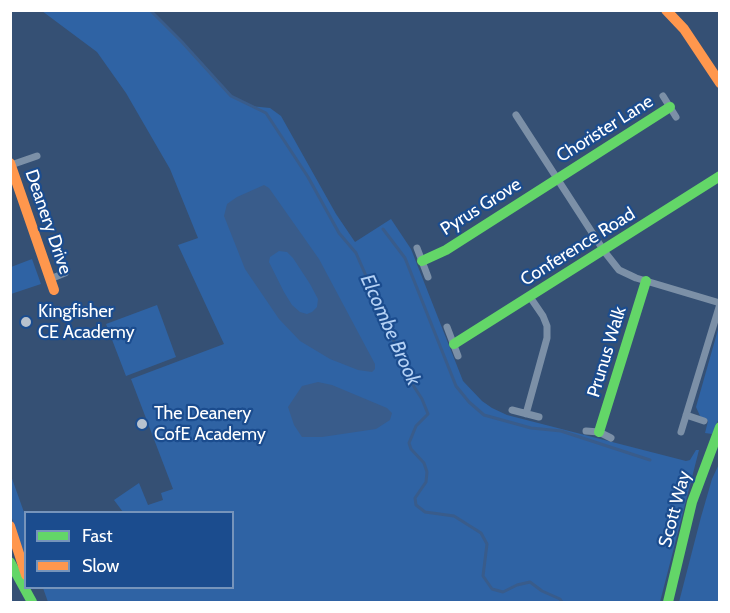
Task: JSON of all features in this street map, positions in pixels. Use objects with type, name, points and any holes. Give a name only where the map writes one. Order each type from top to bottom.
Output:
[{"type":"street","points":[[666,10],[684,29],[718,79]]},
{"type":"street","points":[[676,10],[684,29]]},
{"type":"street","name":"Chorister Lane","points":[[557,179],[673,112],[663,96]]},
{"type":"street","points":[[516,115],[604,251],[619,270],[646,281],[720,303],[681,432]]},
{"type":"street","points":[[11,164],[37,156]]},
{"type":"street","name":"Deanery Drive","points":[[11,164],[34,221],[54,290]]},
{"type":"street","name":"Conference Road","points":[[454,344],[720,176]]},
{"type":"street","name":"Pyrus Grove","points":[[422,261],[446,250],[557,179]]},
{"type":"street","points":[[417,248],[428,277]]},
{"type":"street","points":[[50,279],[65,273]]},
{"type":"street","name":"Prunus Walk","points":[[599,432],[646,281]]},
{"type":"street","points":[[526,414],[547,338],[547,326],[543,316],[530,297]]},
{"type":"street","points":[[447,327],[458,356]]},
{"type":"street","points":[[512,410],[539,417]]},
{"type":"street","points":[[686,415],[704,421]]},
{"type":"street","name":"Scott Way","points":[[668,603],[692,502],[720,427]]},
{"type":"street","points":[[586,431],[599,432],[611,438]]},
{"type":"street","points":[[10,526],[24,569]]},
{"type":"street","points":[[10,562],[24,587]]},
{"type":"street","points":[[25,589],[33,603]]},
{"type":"shaded area","points":[[42,11],[150,11],[231,96],[250,106],[270,108],[281,116],[336,214],[355,242],[391,219],[411,249],[463,381],[492,408],[507,415],[686,461],[690,460],[696,450],[699,450],[660,602],[48,602],[43,589],[234,589],[234,511],[122,511],[114,500],[139,483],[148,505],[163,500],[161,493],[173,489],[131,379],[224,344],[178,245],[198,238],[170,169],[126,93],[97,52]]},
{"type":"shaded area","points":[[264,185],[269,188],[319,259],[375,364],[372,372],[358,370],[330,359],[300,341],[279,319],[245,269],[224,216],[227,204]],"holes":[[[279,251],[287,252],[318,299],[317,307],[307,314],[300,312],[292,305],[269,262],[270,257]]]},
{"type":"shaded area","points":[[32,259],[41,284],[11,294],[11,267]]},
{"type":"shaded area","points":[[157,305],[176,357],[126,376],[106,324]]},
{"type":"shaded area","points":[[719,326],[719,418],[712,434],[705,433],[708,421],[700,416],[696,407]]},
{"type":"shaded area","points":[[318,382],[332,385],[387,408],[392,413],[390,420],[376,429],[322,437],[302,437],[294,425],[288,407],[302,386]]},
{"type":"shaded area","points":[[719,464],[719,602],[679,602],[712,479]]},
{"type":"shaded area","points":[[10,473],[24,512],[24,558],[11,515]]},
{"type":"waterway","name":"Elcombe Brook","points":[[150,10],[231,96],[266,113],[308,177],[339,233],[356,253],[390,326],[409,379],[422,399],[428,414],[416,426],[409,443],[411,449],[424,463],[427,472],[426,482],[415,498],[416,505],[425,512],[454,516],[481,533],[487,544],[483,576],[492,589],[503,592],[530,582],[562,602]]},
{"type":"waterway","points":[[383,229],[405,258],[456,386],[484,415],[531,428],[561,431],[650,460]]},
{"type":"traffic: fast","points":[[422,261],[446,250],[670,107]]},
{"type":"traffic: fast","points":[[454,344],[720,176]]},
{"type":"traffic: fast","points":[[599,432],[646,281]]},
{"type":"traffic: fast","points":[[668,602],[692,502],[720,427]]},
{"type":"traffic: fast","points":[[10,562],[24,587]]},
{"type":"traffic: fast","points":[[25,589],[32,602]]},
{"type":"traffic: slow","points":[[666,10],[684,29],[720,83]]},
{"type":"traffic: slow","points":[[10,163],[54,290]]},
{"type":"traffic: slow","points":[[10,526],[24,569]]},
{"type":"place","name":"Kingfisher CE Academy","points":[[26,322]]},
{"type":"place","name":"The Deanery CofE Academy","points":[[142,424]]}]
